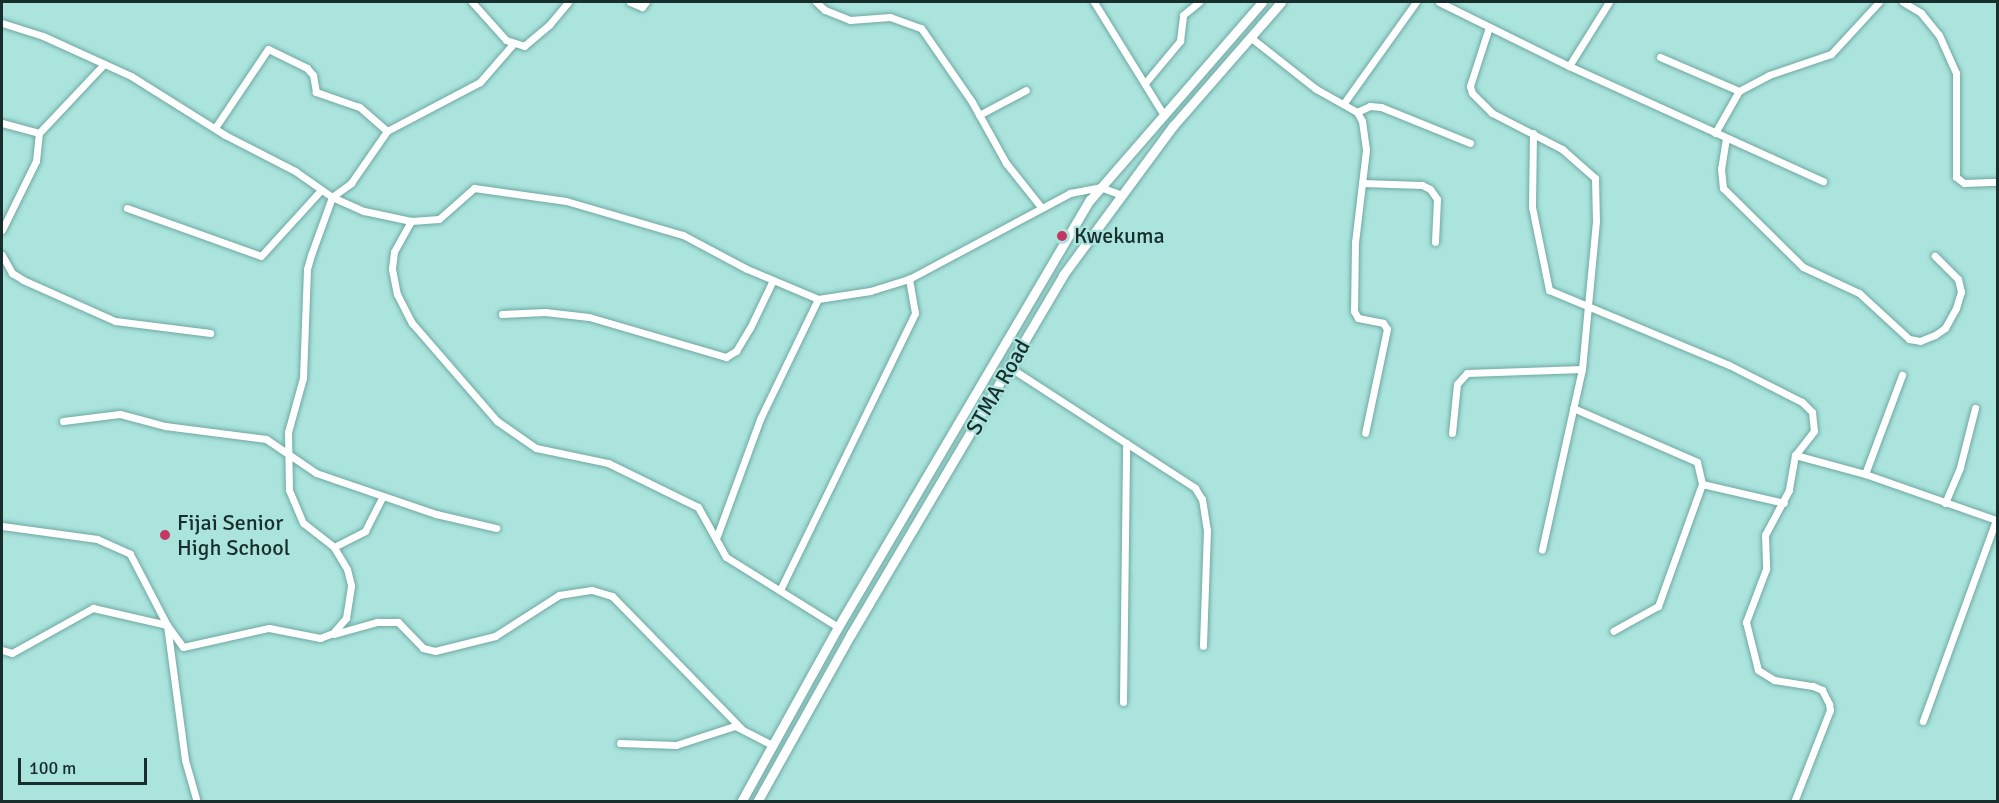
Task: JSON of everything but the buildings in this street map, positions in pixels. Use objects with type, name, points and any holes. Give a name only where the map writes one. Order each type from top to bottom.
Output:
[{"type":"main road","name":"STMA Road","points":[[741,801],[838,627],[1100,187],[1162,112],[1262,2]]},
{"type":"main road","name":"STMA Road","points":[[756,801],[1063,275],[1119,194],[1281,2]]},
{"type":"street","points":[[472,2],[513,44],[524,46],[534,41],[568,2]]},
{"type":"street","points":[[630,2],[642,7],[646,2]]},
{"type":"street","points":[[816,2],[837,16],[850,20],[890,17],[921,28],[979,115],[1006,163],[1041,207]]},
{"type":"street","points":[[1094,2],[1162,112]]},
{"type":"street","points":[[1145,83],[1180,41],[1183,15],[1199,2]]},
{"type":"street","points":[[1344,103],[1416,2]]},
{"type":"street","points":[[1439,2],[1569,66],[1726,138],[1787,162],[1823,181]]},
{"type":"street","points":[[1569,66],[1609,2]]},
{"type":"street","points":[[1715,133],[1739,91],[1769,75],[1831,54],[1879,2]]},
{"type":"street","points":[[1904,2],[1939,35],[1956,74],[1956,177],[1964,183],[1998,183]]},
{"type":"street","points":[[2,23],[43,36],[131,76],[215,128],[279,161],[332,197],[364,211],[411,221],[439,219],[474,189],[512,191],[566,201],[683,235],[773,280],[818,299],[870,291],[909,279],[1070,193],[1100,187],[1119,194]]},
{"type":"street","points":[[1489,27],[1470,86],[1472,93],[1492,113],[1562,149],[1596,178],[1596,221],[1582,369],[1542,550]]},
{"type":"street","points":[[1250,37],[1317,89],[1357,112],[1366,142],[1355,242],[1354,311],[1358,318],[1383,323],[1387,329],[1365,433]]},
{"type":"street","points":[[320,638],[342,624],[351,601],[347,569],[334,547],[297,515],[289,490],[288,432],[303,378],[307,269],[332,197],[351,183],[387,131],[480,82],[513,44]]},
{"type":"street","points":[[215,128],[268,49],[307,68],[316,92],[359,108],[387,131]]},
{"type":"street","points":[[1660,57],[1739,91]]},
{"type":"street","points":[[2,230],[36,161],[39,133],[104,64]]},
{"type":"street","points":[[979,115],[1026,90]]},
{"type":"street","points":[[1357,112],[1370,106],[1381,107],[1470,143]]},
{"type":"street","points":[[2,123],[39,133]]},
{"type":"street","points":[[1533,133],[1532,207],[1549,290],[1588,304],[1729,365],[1802,402],[1812,412],[1814,431],[1795,455],[1784,503],[1766,535],[1766,569],[1746,627],[1758,670],[1774,680],[1813,686],[1822,690],[1829,704],[1830,710],[1794,801]]},
{"type":"street","points":[[1726,138],[1721,169],[1723,188],[1803,267],[1859,293],[1909,339],[1920,341],[1935,335],[1945,328],[1956,308],[1960,292],[1958,279],[1935,256]]},
{"type":"street","points":[[1362,183],[1422,185],[1430,189],[1437,199],[1435,242]]},
{"type":"street","points":[[127,208],[261,256],[321,190]]},
{"type":"street","points":[[411,221],[394,252],[392,269],[397,294],[412,323],[497,421],[536,448],[608,463],[693,504],[717,536],[726,556],[780,590],[788,599],[838,627]]},
{"type":"street","points":[[2,255],[12,273],[23,280],[114,321],[210,333]]},
{"type":"street","points":[[780,590],[911,320],[915,301],[909,279]]},
{"type":"street","points":[[502,314],[545,312],[589,317],[726,357],[736,351],[773,280]]},
{"type":"street","points":[[717,536],[760,419],[818,299]]},
{"type":"street","points":[[1009,366],[1195,488],[1202,499],[1207,530],[1203,646]]},
{"type":"street","points":[[1452,433],[1457,384],[1467,372],[1582,369]]},
{"type":"street","points":[[1865,474],[1902,375]]},
{"type":"street","points":[[1573,408],[1697,462],[1702,484],[1658,606],[1613,632]]},
{"type":"street","points":[[1945,503],[1960,467],[1975,408]]},
{"type":"street","points":[[63,421],[120,414],[165,426],[266,439],[316,472],[436,514],[496,528]]},
{"type":"street","points":[[1123,702],[1126,443]]},
{"type":"street","points":[[1795,455],[1865,474],[1996,520],[1923,721]]},
{"type":"street","points":[[1702,484],[1784,503]]},
{"type":"street","points":[[334,547],[365,531],[383,495]]},
{"type":"street","points":[[2,526],[97,539],[121,548],[137,564],[167,625],[183,647],[269,628],[320,638],[377,622],[398,622],[423,648],[435,651],[495,636],[559,595],[592,590],[612,596],[741,728],[772,745]]},
{"type":"street","points":[[2,650],[12,653],[93,608],[167,625]]},
{"type":"street","points":[[167,625],[185,760],[198,801]]},
{"type":"street","points":[[620,743],[676,745],[741,728]]},
{"type":"place","name":"Kwekuma","points":[[1062,236]]},
{"type":"place","name":"Fijai Senior High School","points":[[165,535]]}]
